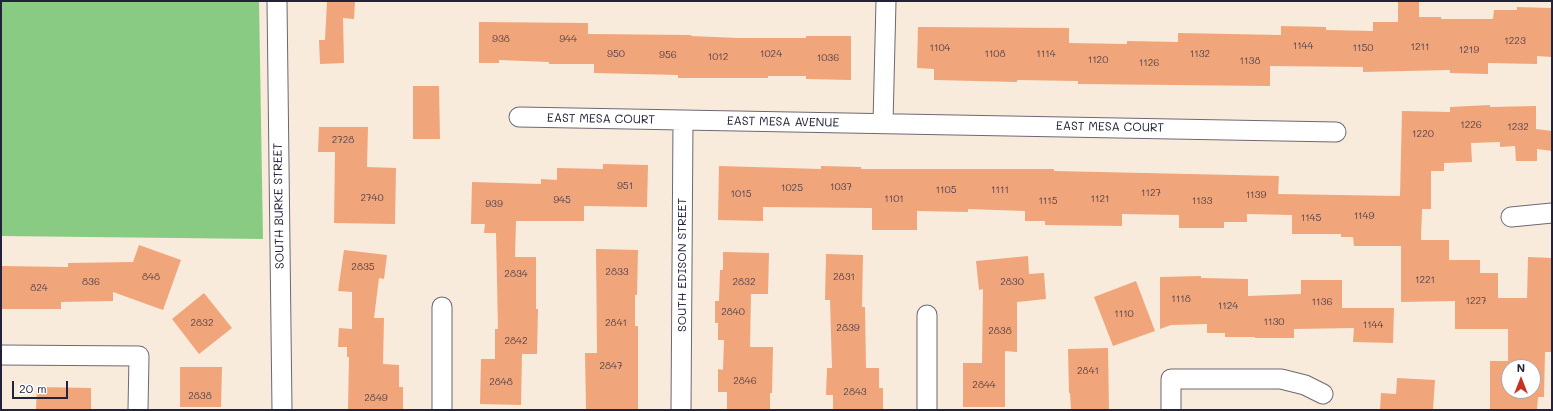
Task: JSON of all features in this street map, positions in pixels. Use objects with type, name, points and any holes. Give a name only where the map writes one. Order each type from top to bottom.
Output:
[{"type":"street","name":"SOUTH BURKE STREET","points":[[277,1],[282,410]]},
{"type":"street","points":[[884,123],[886,1]]},
{"type":"street","name":"EAST MESA COURT","points":[[519,117],[682,121]]},
{"type":"street","name":"EAST MESA AVENUE","points":[[682,121],[884,123]]},
{"type":"street","name":"SOUTH EDISON STREET","points":[[681,410],[682,121]]},
{"type":"street","name":"EAST MESA COURT","points":[[884,123],[1336,132]]},
{"type":"street","points":[[1511,217],[1552,213]]},
{"type":"street","points":[[442,307],[442,410]]},
{"type":"street","points":[[927,314],[927,410]]},
{"type":"street","points":[[1,355],[139,356],[138,410]]},
{"type":"street","points":[[1171,410],[1171,380],[1281,380],[1306,385],[1323,394]]},
{"type":"green space","points":[[1,1],[259,1],[263,239],[1,236]]},
{"type":"building","points":[[327,1],[355,1],[354,19],[343,18],[344,63],[320,64],[319,40],[325,40]]},
{"type":"building","points":[[1398,1],[1419,1],[1419,17],[1441,17],[1441,19],[1493,19],[1494,10],[1517,10],[1517,7],[1552,8],[1552,57],[1537,56],[1537,64],[1488,63],[1488,74],[1450,73],[1450,70],[1363,72],[1363,67],[1270,66],[1270,86],[1078,84],[1078,81],[1017,80],[1017,82],[934,80],[934,69],[917,68],[918,27],[1069,28],[1069,43],[1127,44],[1127,41],[1178,42],[1178,33],[1281,35],[1281,26],[1326,27],[1326,30],[1373,31],[1373,22],[1398,22]]},
{"type":"building","points":[[479,22],[588,23],[588,34],[691,35],[738,38],[806,38],[806,36],[851,36],[851,80],[806,79],[806,76],[768,76],[768,78],[678,78],[678,75],[594,73],[594,64],[549,64],[549,62],[499,60],[499,63],[479,63]]},
{"type":"building","points":[[413,86],[439,86],[440,139],[413,139]]},
{"type":"building","points":[[1490,105],[1490,107],[1536,106],[1536,129],[1552,131],[1552,151],[1537,149],[1537,161],[1516,161],[1515,146],[1500,147],[1500,142],[1471,143],[1472,162],[1444,163],[1444,171],[1431,171],[1431,209],[1422,209],[1421,240],[1449,240],[1449,260],[1480,260],[1480,273],[1498,273],[1498,298],[1527,298],[1528,257],[1552,258],[1552,352],[1545,352],[1544,397],[1541,397],[1541,359],[1508,359],[1508,329],[1455,329],[1455,301],[1401,302],[1401,246],[1354,246],[1353,237],[1341,237],[1341,234],[1292,234],[1292,215],[1247,214],[1247,222],[1224,222],[1224,228],[1179,228],[1179,215],[1122,214],[1122,226],[1045,225],[1045,221],[1025,221],[1025,211],[968,209],[968,212],[917,211],[917,230],[872,230],[872,208],[763,207],[763,221],[718,220],[719,166],[821,169],[821,166],[861,167],[861,169],[1054,169],[1054,171],[1279,176],[1278,194],[1400,196],[1402,111],[1450,112],[1450,107]]},
{"type":"building","points":[[319,127],[368,127],[367,167],[396,168],[395,224],[334,223],[335,152],[318,152]]},
{"type":"building","points":[[603,164],[648,165],[647,207],[584,206],[584,221],[516,221],[515,257],[536,257],[536,309],[538,309],[537,354],[522,354],[521,405],[480,404],[481,359],[495,359],[495,329],[498,329],[496,233],[484,233],[485,224],[471,224],[472,182],[541,184],[541,179],[557,180],[557,168],[603,169]]},
{"type":"building","points":[[139,245],[181,260],[163,310],[113,292],[113,301],[61,302],[61,309],[1,309],[1,266],[68,267],[68,263],[133,262]]},
{"type":"building","points":[[596,249],[638,250],[637,295],[635,295],[635,326],[638,326],[638,410],[586,410],[585,353],[597,353]]},
{"type":"building","points":[[344,250],[387,255],[384,279],[379,278],[374,318],[384,318],[383,364],[399,365],[399,387],[403,387],[403,410],[348,409],[349,357],[347,357],[347,347],[338,347],[339,328],[352,329],[352,292],[338,291]]},
{"type":"building","points":[[723,252],[769,253],[768,294],[751,294],[750,347],[773,347],[770,410],[727,410],[727,392],[718,392],[718,369],[723,370],[724,340],[718,340],[718,323],[715,323],[715,301],[719,301],[720,270],[723,270]]},
{"type":"building","points":[[826,254],[863,255],[862,307],[865,307],[866,368],[879,368],[879,388],[883,388],[883,409],[833,409],[833,395],[826,395],[827,368],[832,368],[830,300],[825,300]]},
{"type":"building","points":[[1028,256],[1029,274],[1044,273],[1046,299],[1017,302],[1017,352],[1005,351],[1005,407],[963,407],[963,363],[982,363],[983,289],[979,290],[976,261]]},
{"type":"building","points":[[1201,276],[1201,278],[1248,279],[1248,296],[1301,294],[1301,280],[1342,280],[1342,308],[1394,308],[1393,343],[1353,342],[1354,328],[1294,329],[1294,338],[1225,337],[1225,333],[1207,333],[1207,324],[1171,325],[1160,329],[1160,277]]},
{"type":"building","points":[[1136,281],[1155,331],[1113,346],[1094,297]]},
{"type":"building","points":[[204,293],[232,328],[199,354],[172,319]]},
{"type":"building","points":[[1108,348],[1109,410],[1071,410],[1068,349]]},
{"type":"building","points":[[1490,361],[1501,361],[1501,399],[1538,399],[1537,410],[1490,410]]},
{"type":"building","points":[[180,367],[222,367],[221,407],[180,407]]},
{"type":"building","points":[[1397,378],[1435,380],[1433,410],[1380,410],[1381,393],[1396,394]]},
{"type":"building","points":[[37,387],[91,388],[91,410],[36,410]]}]
